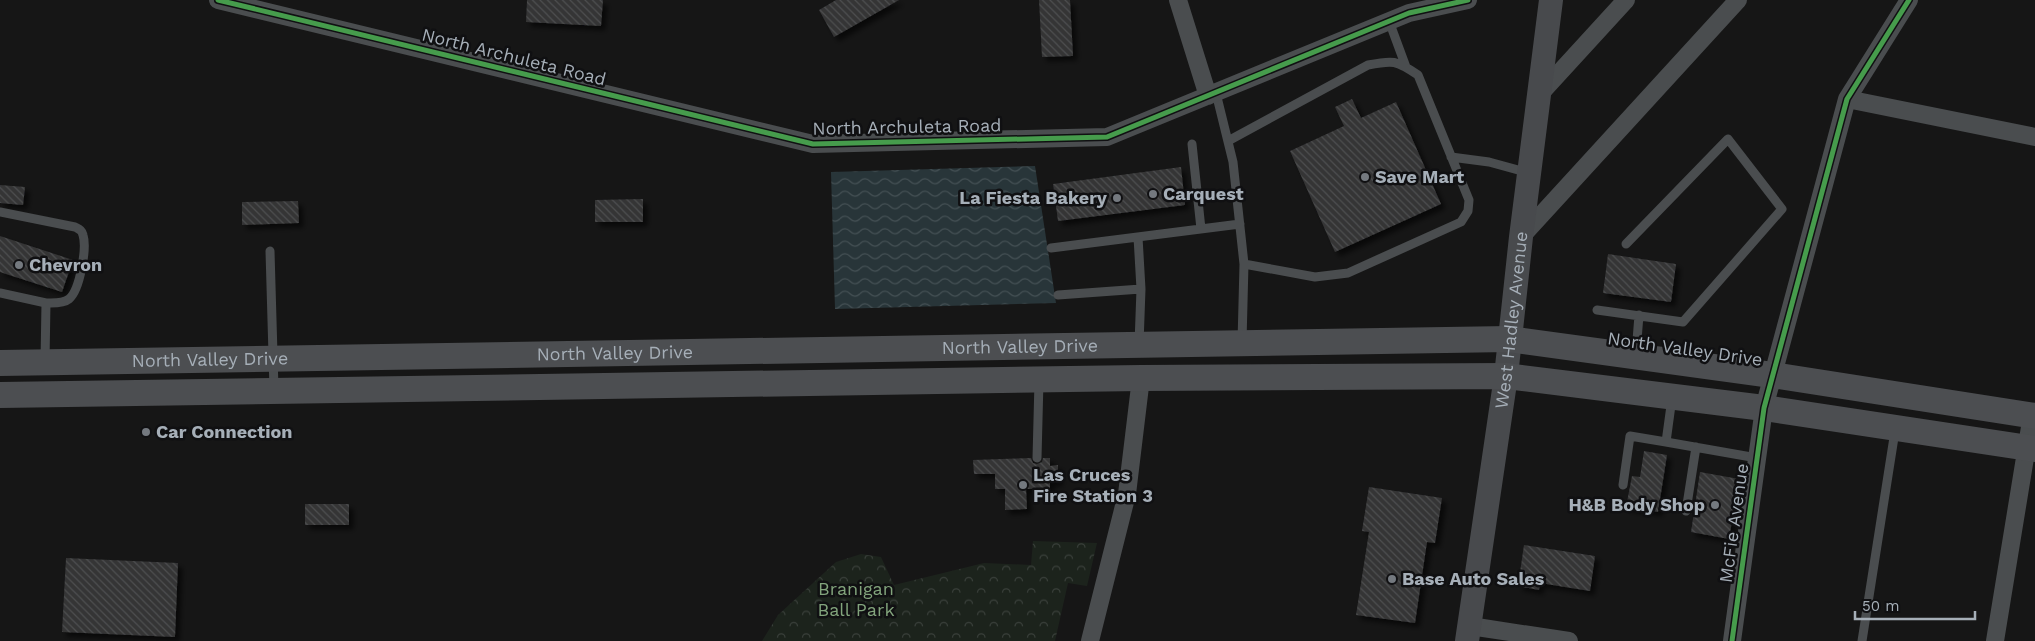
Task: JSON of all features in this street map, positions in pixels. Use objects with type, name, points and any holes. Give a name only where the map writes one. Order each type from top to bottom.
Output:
[{"type":"main road","name":"North Valley Drive","points":[[0,363],[1509,339],[1772,375],[2034,415]]},
{"type":"main road","name":"North Valley Drive","points":[[0,395],[1141,378],[1506,376],[1764,408],[2031,448]]},
{"type":"street","name":"North Archuleta Road","points":[[218,0],[290,9],[813,144],[1107,137],[1409,13],[1468,0]]},
{"type":"street","points":[[1178,0],[1212,94]]},
{"type":"street","points":[[1543,0],[1551,0]]},
{"type":"street","name":"West Hadley Avenue","points":[[1468,633],[1506,376],[1521,237],[1551,0]]},
{"type":"street","points":[[1539,96],[1626,0]]},
{"type":"street","points":[[1521,237],[1738,0]]},
{"type":"street","name":"McFie Avenue","points":[[1732,641],[1764,408],[1846,99],[1909,0]]},
{"type":"street","points":[[1846,99],[2035,137]]},
{"type":"street","points":[[1090,641],[1127,494],[1141,378]]},
{"type":"street","points":[[1995,641],[2031,448],[2034,415]]},
{"type":"street","points":[[1468,633],[1568,641]]},
{"type":"lane","points":[[1389,21],[1406,67]]},
{"type":"lane","points":[[1228,141],[1368,65],[1391,60],[1418,75],[1469,200],[1468,211],[1461,222],[1348,273],[1314,277],[1244,264]]},
{"type":"lane","points":[[1212,94],[1233,162],[1244,264],[1242,343]]},
{"type":"lane","points":[[1597,310],[1683,322],[1782,209],[1728,139],[1626,244]]},
{"type":"lane","points":[[1192,144],[1201,229]]},
{"type":"lane","points":[[1451,157],[1489,162],[1529,173]]},
{"type":"lane","points":[[0,212],[75,227],[81,230],[84,236],[82,267],[76,287],[69,299],[63,302],[46,303],[0,293]]},
{"type":"lane","points":[[1051,248],[1240,224]]},
{"type":"lane","points":[[1138,237],[1140,289],[1139,345]]},
{"type":"lane","points":[[270,250],[274,391]]},
{"type":"lane","points":[[1058,295],[1140,289]]},
{"type":"lane","points":[[45,362],[46,303]]},
{"type":"lane","points":[[1635,356],[1638,315]]},
{"type":"lane","points":[[1037,458],[1039,380]]},
{"type":"lane","points":[[1666,442],[1672,397]]},
{"type":"lane","points":[[1862,641],[1896,428]]},
{"type":"lane","points":[[1622,485],[1630,436],[1757,458]]},
{"type":"lane","points":[[1686,511],[1696,447]]},
{"type":"green space","name":"Branigan Ball Park","points":[[1033,541],[1097,543],[1087,586],[1068,583],[1055,641],[762,641],[778,615],[836,562],[861,554],[881,557],[894,585],[984,563],[1031,565]]},
{"type":"water","points":[[1035,166],[1056,303],[835,309],[831,172]]},
{"type":"building","points":[[527,0],[603,0],[601,26],[526,22]]},
{"type":"building","points":[[836,0],[899,0],[834,37],[819,10]]},
{"type":"building","points":[[1039,0],[1070,0],[1073,56],[1042,57]]},
{"type":"building","name":"Save Mart","points":[[1352,99],[1361,118],[1396,102],[1441,204],[1335,252],[1290,151],[1344,126],[1335,107]]},
{"type":"building","points":[[1181,167],[1185,205],[1058,221],[1053,184]]},
{"type":"building","points":[[0,185],[25,187],[23,205],[0,203]]},
{"type":"building","points":[[643,199],[643,222],[595,222],[595,200]]},
{"type":"building","points":[[298,201],[299,223],[242,225],[242,202]]},
{"type":"building","points":[[0,236],[73,260],[62,292],[0,272]]},
{"type":"building","points":[[1608,254],[1676,264],[1671,302],[1603,293]]},
{"type":"building","points":[[1644,451],[1667,455],[1658,512],[1626,507],[1632,476],[1640,477]]},
{"type":"building","name":"Las Cruces Fire Station 3","points":[[1031,458],[1033,463],[1037,464],[1042,462],[1043,458],[1050,458],[1050,466],[1058,465],[1058,482],[1050,482],[1050,488],[1026,489],[1027,509],[1005,510],[1005,489],[995,489],[995,474],[974,474],[973,460]]},
{"type":"building","name":"H&B Body Shop","points":[[1700,472],[1739,479],[1729,539],[1691,532]]},
{"type":"building","name":"Base Auto Sales","points":[[1369,487],[1442,498],[1435,543],[1427,542],[1415,623],[1356,615],[1369,532],[1362,531]]},
{"type":"building","points":[[305,504],[349,504],[349,525],[305,525]]},
{"type":"building","points":[[1524,545],[1595,556],[1590,591],[1540,583],[1539,590],[1518,586]]},
{"type":"building","points":[[66,558],[178,563],[175,637],[62,632]]},
{"type":"cycle path","points":[[218,0],[813,144],[1107,137],[1409,13],[1468,0]]},
{"type":"cycle path","points":[[1732,641],[1764,408],[1847,99],[1909,0]]},
{"type":"place","name":"Save Mart","points":[[1365,177]]},
{"type":"place","name":"Carquest","points":[[1153,194]]},
{"type":"place","name":"La Fiesta Bakery","points":[[1117,198]]},
{"type":"place","name":"Chevron","points":[[19,265]]},
{"type":"place","name":"Car Connection","points":[[146,432]]},
{"type":"place","name":"Las Cruces Fire Station 3","points":[[1023,485]]},
{"type":"place","name":"H&B Body Shop","points":[[1715,505]]},
{"type":"place","name":"Base Auto Sales","points":[[1392,579]]}]
